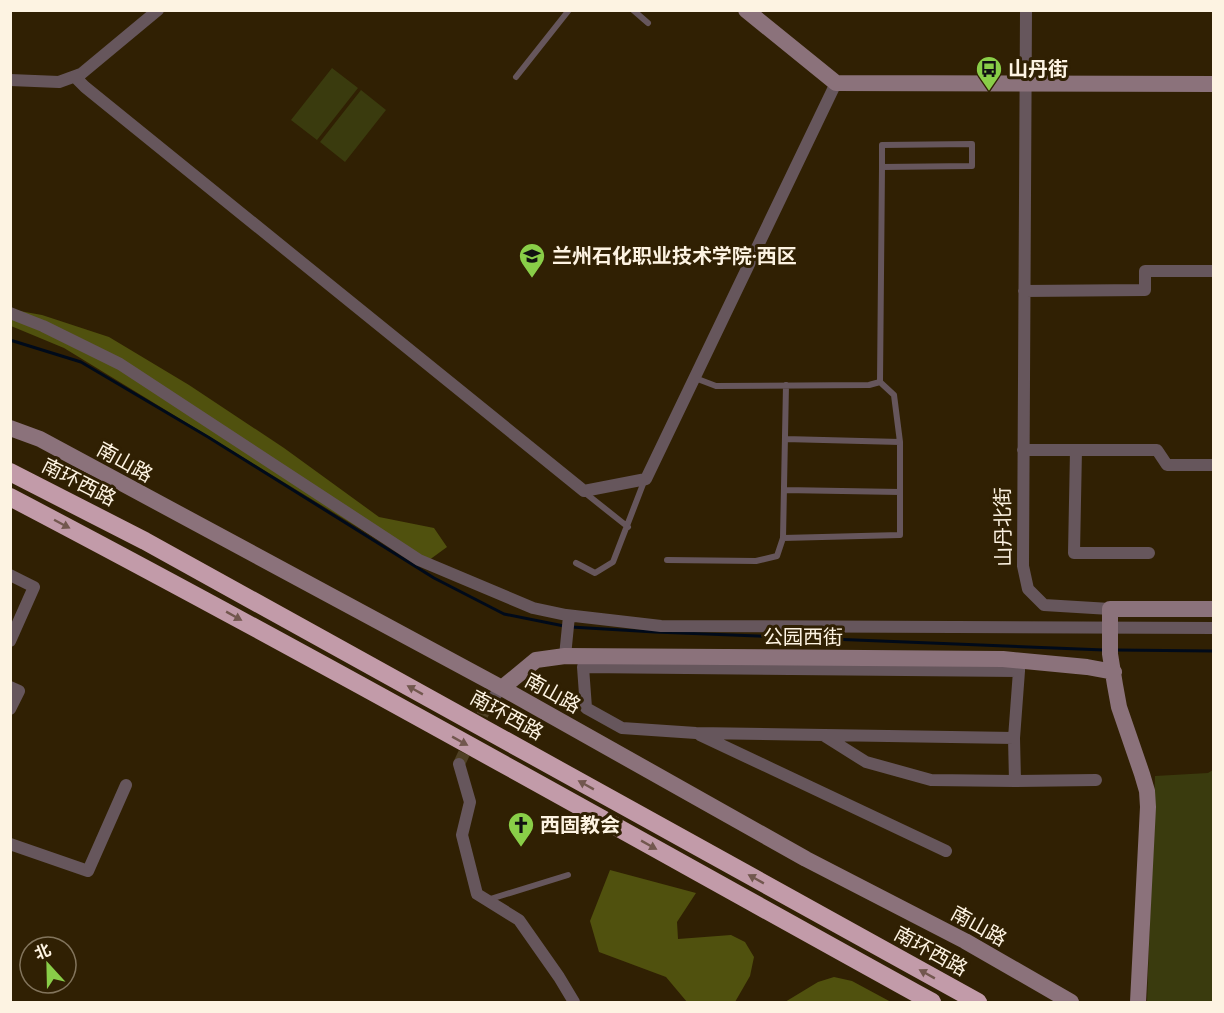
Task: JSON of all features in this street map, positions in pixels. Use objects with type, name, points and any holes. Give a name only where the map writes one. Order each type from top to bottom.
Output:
[{"type":"highway","name":"南环西路","points":[[10,472],[145,541],[978,1002]]},
{"type":"highway","points":[[10,497],[354,682],[932,1002]]},
{"type":"street","points":[[10,80],[59,82],[75,77],[158,10]]},
{"type":"street","points":[[746,10],[836,83],[1214,84]]},
{"type":"street","name":"山丹北街","points":[[1026,10],[1023,566],[1028,589],[1044,605],[1110,609]]},
{"type":"street","points":[[75,77],[584,491],[646,479],[836,83]]},
{"type":"street","points":[[1024,291],[1145,290],[1145,271],[1214,271]]},
{"type":"street","points":[[10,313],[52,330],[120,364],[419,560],[533,608],[568,619],[661,626],[1112,631],[1214,628]]},
{"type":"street","name":"南山路","points":[[10,428],[40,439],[502,688],[806,859],[965,941],[1071,1002]]},
{"type":"street","points":[[1023,450],[1157,450],[1167,465],[1214,465]]},
{"type":"street","points":[[1076,450],[1074,553],[1149,554]]},
{"type":"street","points":[[10,575],[34,587],[11,636]]},
{"type":"street","points":[[1138,1002],[1147,799],[1142,774],[1119,707],[1110,654],[1112,631],[1110,609],[1214,609]]},
{"type":"street","points":[[565,650],[568,619]]},
{"type":"street","name":"公园西街","points":[[502,688],[536,660],[565,650],[1087,667],[1114,672]]},
{"type":"street","points":[[1014,738],[696,733],[622,728],[586,708],[583,667],[1019,666],[1014,738],[1015,781]]},
{"type":"street","points":[[10,687],[19,691],[10,709]]},
{"type":"street","points":[[488,703],[502,688]]},
{"type":"street","points":[[696,733],[946,851]]},
{"type":"street","points":[[822,735],[866,762],[931,780],[1096,780]]},
{"type":"street","points":[[459,764],[470,802],[462,835],[477,894],[519,920],[574,1002]]},
{"type":"street","points":[[10,844],[88,871],[126,785]]},
{"type":"lane","points":[[516,77],[569,10]]},
{"type":"lane","points":[[633,10],[648,23]]},
{"type":"lane","points":[[783,538],[900,535],[900,442],[894,395],[880,382],[882,145],[972,144],[972,166],[882,167]]},
{"type":"lane","points":[[695,378],[716,386],[869,385],[880,382]]},
{"type":"lane","points":[[667,560],[756,561],[777,556],[783,538],[786,385]]},
{"type":"lane","points":[[785,439],[900,442]]},
{"type":"lane","points":[[576,563],[595,573],[613,562],[646,479]]},
{"type":"lane","points":[[784,490],[900,492]]},
{"type":"lane","points":[[584,491],[628,527]]},
{"type":"lane","points":[[486,900],[568,875]]},
{"type":"shaded area","points":[[332,68],[358,88],[317,140],[291,120]]},
{"type":"shaded area","points":[[361,90],[386,110],[345,162],[320,142]]},
{"type":"shaded area","points":[[10,306],[14,310],[42,315],[109,337],[189,385],[284,448],[379,517],[434,528],[447,547],[421,566],[64,348],[11,326]]},
{"type":"shaded area","points":[[1213,770],[1213,1002],[1147,1002],[1155,776],[1208,773]]},
{"type":"shaded area","points":[[610,870],[696,893],[677,922],[678,939],[731,935],[745,942],[754,957],[750,976],[735,1002],[687,1002],[666,977],[599,952],[590,921]]},
{"type":"shaded area","points":[[834,977],[852,981],[891,1002],[785,1002],[818,982]]},
{"type":"waterway","points":[[10,340],[81,362],[208,437],[434,578],[504,614],[564,626]]},
{"type":"waterway","points":[[571,627],[1104,650]]},
{"type":"waterway","points":[[1116,650],[1214,651]]},
{"type":"tunnel","points":[[459,764],[488,703]]},
{"type":"place","name":"山丹街","points":[[989,92]]},
{"type":"place","name":"兰州石化职业技术学院·西区","points":[[532,279]]},
{"type":"place","name":"西固教会","points":[[521,848]]}]
